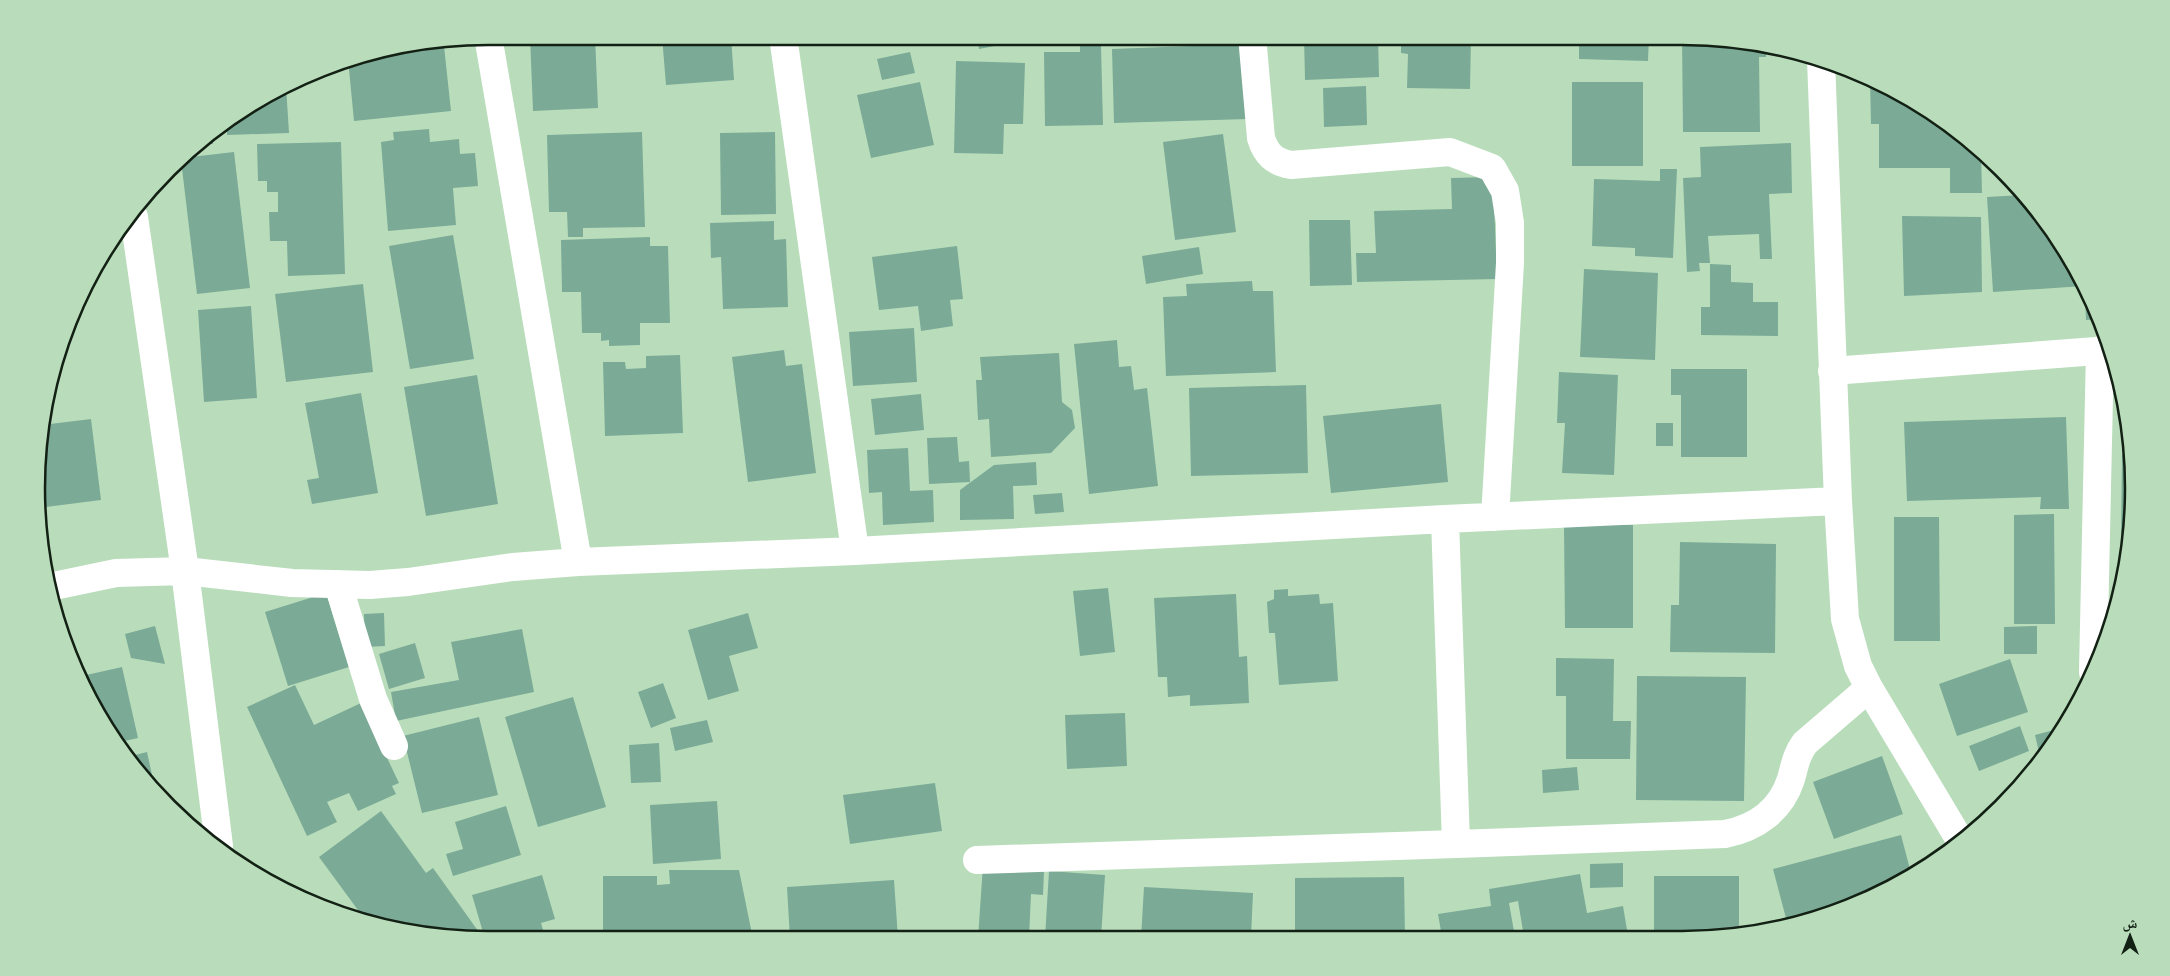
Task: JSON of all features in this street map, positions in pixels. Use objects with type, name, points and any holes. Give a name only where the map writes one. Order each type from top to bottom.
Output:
[{"type":"street","points":[[490,45],[578,562]]},
{"type":"street","points":[[784,45],[855,551]]},
{"type":"street","points":[[1253,45],[1261,138],[1272,158],[1281,163],[1291,165],[1450,152],[1492,168],[1505,191],[1510,223],[1510,263],[1495,517]]},
{"type":"street","points":[[1821,68],[1832,370],[1844,619],[1858,666],[1869,688],[1957,835]]},
{"type":"street","points":[[135,221],[185,571],[218,839]]},
{"type":"street","points":[[1832,370],[2102,350]]},
{"type":"street","points":[[2094,650],[2105,357]]},
{"type":"street","points":[[57,586],[116,573],[185,571],[292,583],[370,585],[408,582],[513,567],[578,562],[855,551],[1445,519],[1838,501]]},
{"type":"street","points":[[1445,519],[1456,844]]},
{"type":"street","points":[[338,584],[373,699],[394,746]]},
{"type":"street","points":[[977,860],[1725,834],[1742,831],[1758,823],[1783,796],[1791,779],[1798,752],[1805,743],[1869,688]]},
{"type":"building","points":[[530,45],[595,45],[598,108],[533,111]]},
{"type":"building","points":[[663,45],[732,45],[734,80],[666,85]]},
{"type":"building","points":[[978,45],[1000,45],[979,49]]},
{"type":"building","points":[[1101,45],[1103,125],[1045,126],[1044,52],[1080,52],[1080,46]]},
{"type":"building","points":[[1246,45],[1248,119],[1114,123],[1112,49]]},
{"type":"building","points":[[1304,45],[1378,45],[1379,77],[1305,80]]},
{"type":"building","points":[[1401,45],[1471,45],[1470,89],[1407,88],[1408,54],[1401,53]]},
{"type":"building","points":[[1579,45],[1649,45],[1648,61],[1579,59]]},
{"type":"building","points":[[1682,45],[1711,46],[1766,54],[1766,57],[1759,57],[1760,132],[1683,132]]},
{"type":"building","points":[[444,48],[451,111],[354,121],[349,68],[373,60]]},
{"type":"building","points":[[910,52],[915,73],[882,80],[877,59]]},
{"type":"building","points":[[956,61],[1025,63],[1023,124],[1004,124],[1003,154],[954,153]]},
{"type":"building","points":[[920,82],[934,145],[871,158],[857,95]]},
{"type":"building","points":[[1572,82],[1643,82],[1643,166],[1572,166]]},
{"type":"building","points":[[1366,86],[1367,125],[1324,127],[1323,88]]},
{"type":"building","points":[[1870,87],[1904,104],[1952,137],[1974,155],[1981,162],[1982,193],[1950,193],[1950,168],[1879,168],[1879,124],[1871,124]]},
{"type":"building","points":[[286,94],[289,133],[227,135],[227,131],[242,120],[266,104]]},
{"type":"building","points":[[429,129],[430,142],[459,139],[460,154],[475,153],[478,186],[453,188],[456,225],[388,231],[381,142],[394,140],[393,132]]},
{"type":"building","points":[[642,132],[645,227],[583,228],[583,237],[568,237],[567,212],[549,212],[547,135]]},
{"type":"building","points":[[775,132],[776,214],[721,215],[720,133]]},
{"type":"building","points":[[1223,134],[1236,232],[1175,240],[1163,142]]},
{"type":"building","points":[[341,142],[345,274],[288,276],[287,241],[270,241],[269,212],[278,212],[278,192],[267,192],[267,181],[258,181],[257,144]]},
{"type":"building","points":[[1791,143],[1792,193],[1769,194],[1772,259],[1760,259],[1759,234],[1708,236],[1710,263],[1699,263],[1700,271],[1687,272],[1683,178],[1701,177],[1700,147]]},
{"type":"building","points":[[234,152],[250,288],[197,294],[182,168],[194,157]]},
{"type":"building","points":[[1660,169],[1677,169],[1673,258],[1635,256],[1635,248],[1592,246],[1594,179],[1660,181]]},
{"type":"building","points":[[1493,177],[1497,279],[1357,282],[1356,253],[1376,253],[1374,211],[1452,209],[1451,178]]},
{"type":"building","points":[[2014,195],[2050,242],[2076,287],[1993,292],[1987,197]]},
{"type":"building","points":[[1902,216],[1981,217],[1982,292],[1904,296]]},
{"type":"building","points":[[1309,220],[1350,220],[1352,285],[1310,286]]},
{"type":"building","points":[[774,221],[774,240],[786,239],[788,307],[723,309],[721,257],[711,258],[710,223]]},
{"type":"building","points":[[453,235],[474,359],[410,369],[389,246]]},
{"type":"building","points":[[650,237],[650,246],[668,246],[670,323],[640,323],[640,345],[609,346],[609,340],[601,341],[601,333],[582,333],[581,292],[562,292],[561,240]]},
{"type":"building","points":[[957,246],[963,299],[950,300],[953,326],[921,331],[918,306],[879,310],[872,257]]},
{"type":"building","points":[[1199,247],[1203,274],[1146,284],[1142,256]]},
{"type":"building","points":[[1710,264],[1731,265],[1731,282],[1753,283],[1753,302],[1778,302],[1778,336],[1701,335],[1701,307],[1710,307]]},
{"type":"building","points":[[1584,269],[1658,273],[1655,360],[1580,357]]},
{"type":"building","points":[[1252,281],[1253,291],[1273,291],[1276,372],[1166,376],[1163,297],[1187,296],[1186,284]]},
{"type":"building","points":[[363,284],[373,372],[286,382],[275,294]]},
{"type":"building","points":[[251,306],[257,398],[204,402],[198,310]]},
{"type":"building","points":[[2085,306],[2092,320],[2086,320]]},
{"type":"building","points":[[914,328],[917,382],[853,386],[849,332]]},
{"type":"building","points":[[1117,340],[1119,367],[1131,366],[1134,390],[1147,388],[1158,486],[1089,494],[1074,344]]},
{"type":"building","points":[[784,350],[786,366],[802,364],[816,473],[748,482],[732,357]]},
{"type":"building","points":[[1059,353],[1062,402],[1072,410],[1075,428],[1051,453],[991,457],[989,419],[978,420],[976,380],[982,380],[980,357]]},
{"type":"building","points":[[680,355],[683,433],[605,436],[603,362],[625,362],[626,369],[646,368],[646,356]]},
{"type":"building","points":[[1671,369],[1747,369],[1747,457],[1681,457],[1681,395],[1671,395]]},
{"type":"building","points":[[1559,372],[1618,375],[1614,475],[1562,473],[1565,423],[1557,423]]},
{"type":"building","points":[[477,375],[498,504],[426,516],[404,387]]},
{"type":"building","points":[[1306,385],[1308,473],[1191,476],[1189,388]]},
{"type":"building","points":[[361,393],[378,493],[312,504],[307,480],[319,478],[305,403]]},
{"type":"building","points":[[921,394],[924,430],[875,435],[871,399]]},
{"type":"building","points":[[1441,404],[1448,482],[1331,493],[1323,416]]},
{"type":"building","points":[[2066,417],[2069,509],[2040,509],[2041,497],[1907,501],[1904,422]]},
{"type":"building","points":[[91,419],[101,500],[46,507],[46,459],[50,424]]},
{"type":"building","points":[[1656,423],[1673,423],[1673,446],[1656,446]]},
{"type":"building","points":[[957,437],[959,462],[969,461],[970,482],[929,484],[927,438]]},
{"type":"building","points":[[908,448],[910,491],[933,490],[934,522],[883,525],[882,492],[869,493],[867,450]]},
{"type":"building","points":[[2122,455],[2124,455],[2125,488],[2121,539]]},
{"type":"building","points":[[1036,462],[1037,485],[1013,486],[1014,519],[960,520],[960,490],[994,465]]},
{"type":"building","points":[[1062,493],[1064,512],[1035,514],[1033,495]]},
{"type":"building","points":[[2054,514],[2055,624],[2014,624],[2014,515]]},
{"type":"building","points":[[1894,517],[1939,517],[1940,641],[1894,641]]},
{"type":"building","points":[[1564,525],[1633,525],[1633,628],[1565,628]]},
{"type":"building","points":[[1680,542],[1776,544],[1775,653],[1670,652],[1671,605],[1679,605]]},
{"type":"building","points":[[1108,588],[1115,652],[1080,656],[1073,591]]},
{"type":"building","points":[[1288,589],[1288,596],[1319,594],[1320,604],[1333,603],[1338,681],[1279,685],[1275,633],[1269,633],[1267,602],[1274,599],[1274,590]]},
{"type":"building","points":[[326,593],[349,667],[288,686],[265,612]]},
{"type":"building","points":[[1236,594],[1239,657],[1247,656],[1249,703],[1190,706],[1190,695],[1168,697],[1167,677],[1158,677],[1154,598]]},
{"type":"building","points":[[384,613],[385,646],[365,647],[364,614]]},
{"type":"building","points":[[748,613],[758,648],[729,656],[739,691],[708,700],[688,630]]},
{"type":"building","points":[[155,626],[165,664],[131,658],[125,634]]},
{"type":"building","points":[[2037,626],[2037,654],[2004,654],[2004,627]]},
{"type":"building","points":[[522,629],[534,692],[396,721],[391,692],[459,680],[451,642]]},
{"type":"building","points":[[415,643],[425,678],[389,689],[379,654]]},
{"type":"building","points":[[1556,658],[1614,659],[1613,721],[1631,721],[1630,759],[1566,759],[1566,696],[1556,696]]},
{"type":"building","points":[[2010,659],[2028,712],[1957,736],[1939,684]]},
{"type":"building","points":[[122,667],[138,738],[125,741],[104,709],[87,675]]},
{"type":"building","points":[[1637,676],[1746,677],[1744,801],[1636,800]]},
{"type":"building","points":[[663,683],[676,718],[651,728],[638,692]]},
{"type":"building","points":[[295,685],[314,725],[361,703],[399,783],[392,786],[396,794],[358,811],[349,793],[327,802],[337,822],[307,836],[247,707]]},
{"type":"building","points":[[573,697],[606,807],[538,827],[505,717]]},
{"type":"building","points":[[1125,713],[1127,766],[1067,769],[1065,715]]},
{"type":"building","points":[[479,717],[498,795],[422,813],[403,736]]},
{"type":"building","points":[[707,720],[713,742],[675,751],[670,728]]},
{"type":"building","points":[[2020,726],[2029,751],[1979,771],[1969,746]]},
{"type":"building","points":[[2052,730],[2039,750],[2035,735]]},
{"type":"building","points":[[659,743],[661,782],[631,783],[629,745]]},
{"type":"building","points":[[147,752],[152,777],[137,758],[135,755]]},
{"type":"building","points":[[1882,756],[1903,814],[1834,839],[1813,782]]},
{"type":"building","points":[[1577,767],[1579,790],[1543,793],[1542,770]]},
{"type":"building","points":[[935,783],[942,831],[850,844],[843,795]]},
{"type":"building","points":[[717,801],[721,859],[653,864],[650,805]]},
{"type":"building","points":[[506,806],[521,855],[453,876],[446,854],[463,849],[455,822]]},
{"type":"building","points":[[381,811],[426,873],[433,868],[478,931],[430,927],[373,916],[359,911],[319,857]]},
{"type":"building","points":[[1901,835],[1910,868],[1852,897],[1786,918],[1773,869]]},
{"type":"building","points":[[1623,863],[1623,887],[1590,888],[1590,864]]},
{"type":"building","points":[[983,865],[1044,871],[1043,895],[1031,894],[1029,931],[978,931]]},
{"type":"building","points":[[669,870],[739,870],[751,931],[603,931],[603,876],[657,876],[657,885],[670,884]]},
{"type":"building","points":[[1049,871],[1105,875],[1101,931],[1045,931]]},
{"type":"building","points":[[1580,874],[1587,913],[1623,906],[1627,931],[1523,931],[1518,901],[1509,903],[1514,931],[1441,931],[1438,914],[1491,906],[1489,889]]},
{"type":"building","points":[[542,875],[555,919],[541,923],[543,931],[483,931],[472,895]]},
{"type":"building","points":[[1654,876],[1739,876],[1739,927],[1711,930],[1654,931]]},
{"type":"building","points":[[1404,877],[1405,931],[1295,931],[1295,878]]},
{"type":"building","points":[[894,880],[898,931],[790,931],[787,887]]},
{"type":"building","points":[[1144,887],[1253,893],[1251,931],[1141,931]]}]
